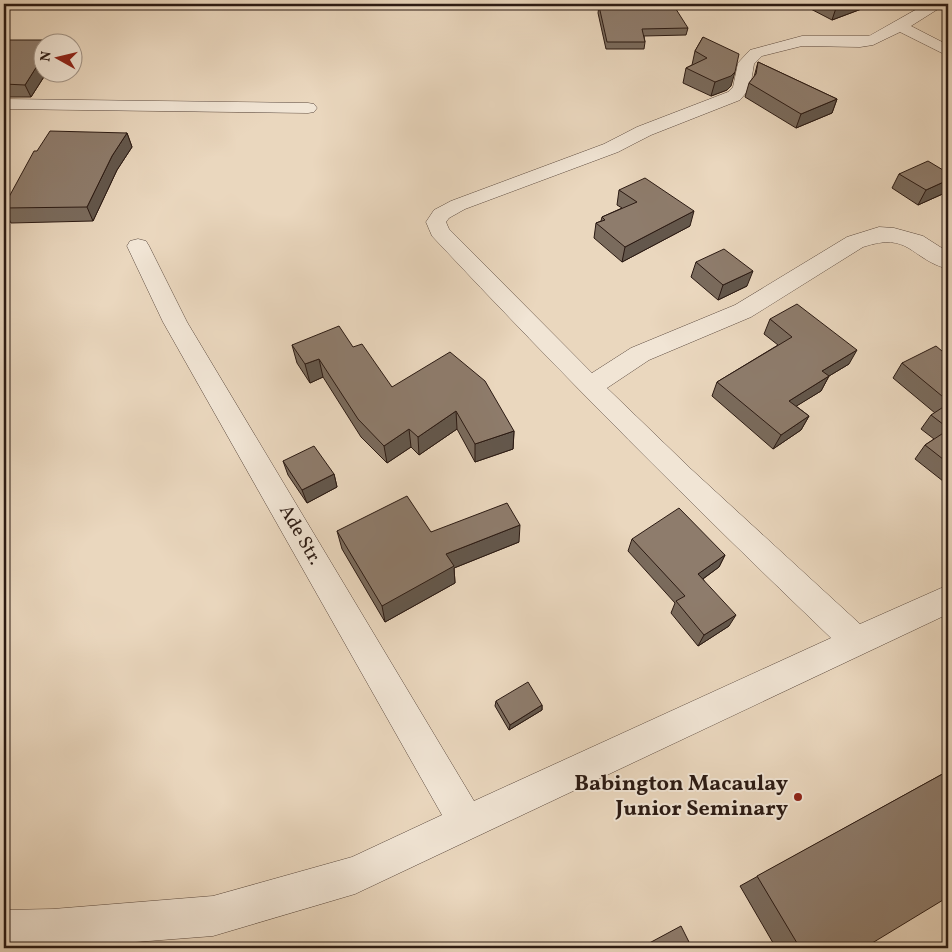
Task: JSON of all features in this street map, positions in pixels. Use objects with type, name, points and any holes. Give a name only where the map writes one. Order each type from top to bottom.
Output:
[{"type":"street","points":[[269,4],[324,4]]},
{"type":"street","points":[[857,642],[681,477],[439,231],[436,222],[441,214],[458,205],[611,148],[644,131],[734,96],[741,88],[746,63],[756,53],[802,41],[860,42],[873,40],[900,26],[922,11],[938,4]]},
{"type":"street","points":[[900,26],[948,51]]},
{"type":"street","points":[[4,104],[308,108]]},
{"type":"street","points":[[590,386],[640,354],[743,311],[855,242],[878,234],[894,235],[915,241],[948,262]]},
{"type":"street","name":"Ade Str.","points":[[138,246],[175,322],[467,823]]},
{"type":"street","points":[[4,930],[56,938],[212,916],[355,874],[948,599]]},
{"type":"building","points":[[827,4],[850,4],[836,8]]},
{"type":"building","points":[[599,6],[674,6],[688,28],[642,29],[645,42],[607,42]]},
{"type":"building","points":[[703,37],[739,54],[735,72],[731,76],[715,82],[686,68],[707,58],[695,51]]},
{"type":"building","points":[[4,40],[32,40],[32,74],[25,85],[4,84]]},
{"type":"building","points":[[758,62],[837,99],[801,114],[749,83],[756,74]]},
{"type":"building","points":[[50,131],[127,133],[112,156],[87,207],[4,208],[34,151],[37,151]]},
{"type":"building","points":[[928,161],[948,173],[948,180],[926,190],[899,174]]},
{"type":"building","points":[[645,178],[694,211],[625,247],[596,223],[605,220],[602,217],[637,202],[619,190]]},
{"type":"building","points":[[724,249],[753,271],[723,285],[696,262]]},
{"type":"building","points":[[797,304],[857,350],[822,371],[829,376],[789,401],[809,416],[781,435],[717,382],[792,337],[770,319]]},
{"type":"building","points":[[339,326],[353,347],[362,344],[392,387],[450,352],[485,381],[514,431],[475,444],[456,411],[418,437],[409,429],[384,446],[358,419],[319,359],[305,364],[292,345]]},
{"type":"building","points":[[936,346],[948,356],[948,401],[902,363]]},
{"type":"building","points":[[948,404],[948,428],[931,415]]},
{"type":"building","points":[[948,430],[948,463],[925,445]]},
{"type":"building","points":[[314,446],[334,474],[302,490],[283,461]]},
{"type":"building","points":[[407,496],[431,532],[507,503],[520,525],[446,554],[454,566],[382,606],[337,531]]},
{"type":"building","points":[[679,508],[725,555],[698,574],[736,615],[704,635],[676,601],[685,596],[632,539]]},
{"type":"building","points":[[528,682],[542,705],[510,725],[496,701]]},
{"type":"building","points":[[948,771],[948,897],[864,948],[800,948],[757,876]]},
{"type":"building","points":[[681,926],[692,948],[640,948]]},
{"type":"place","name":"Babington Macaulay Junior Seminary","points":[[798,797]]}]
